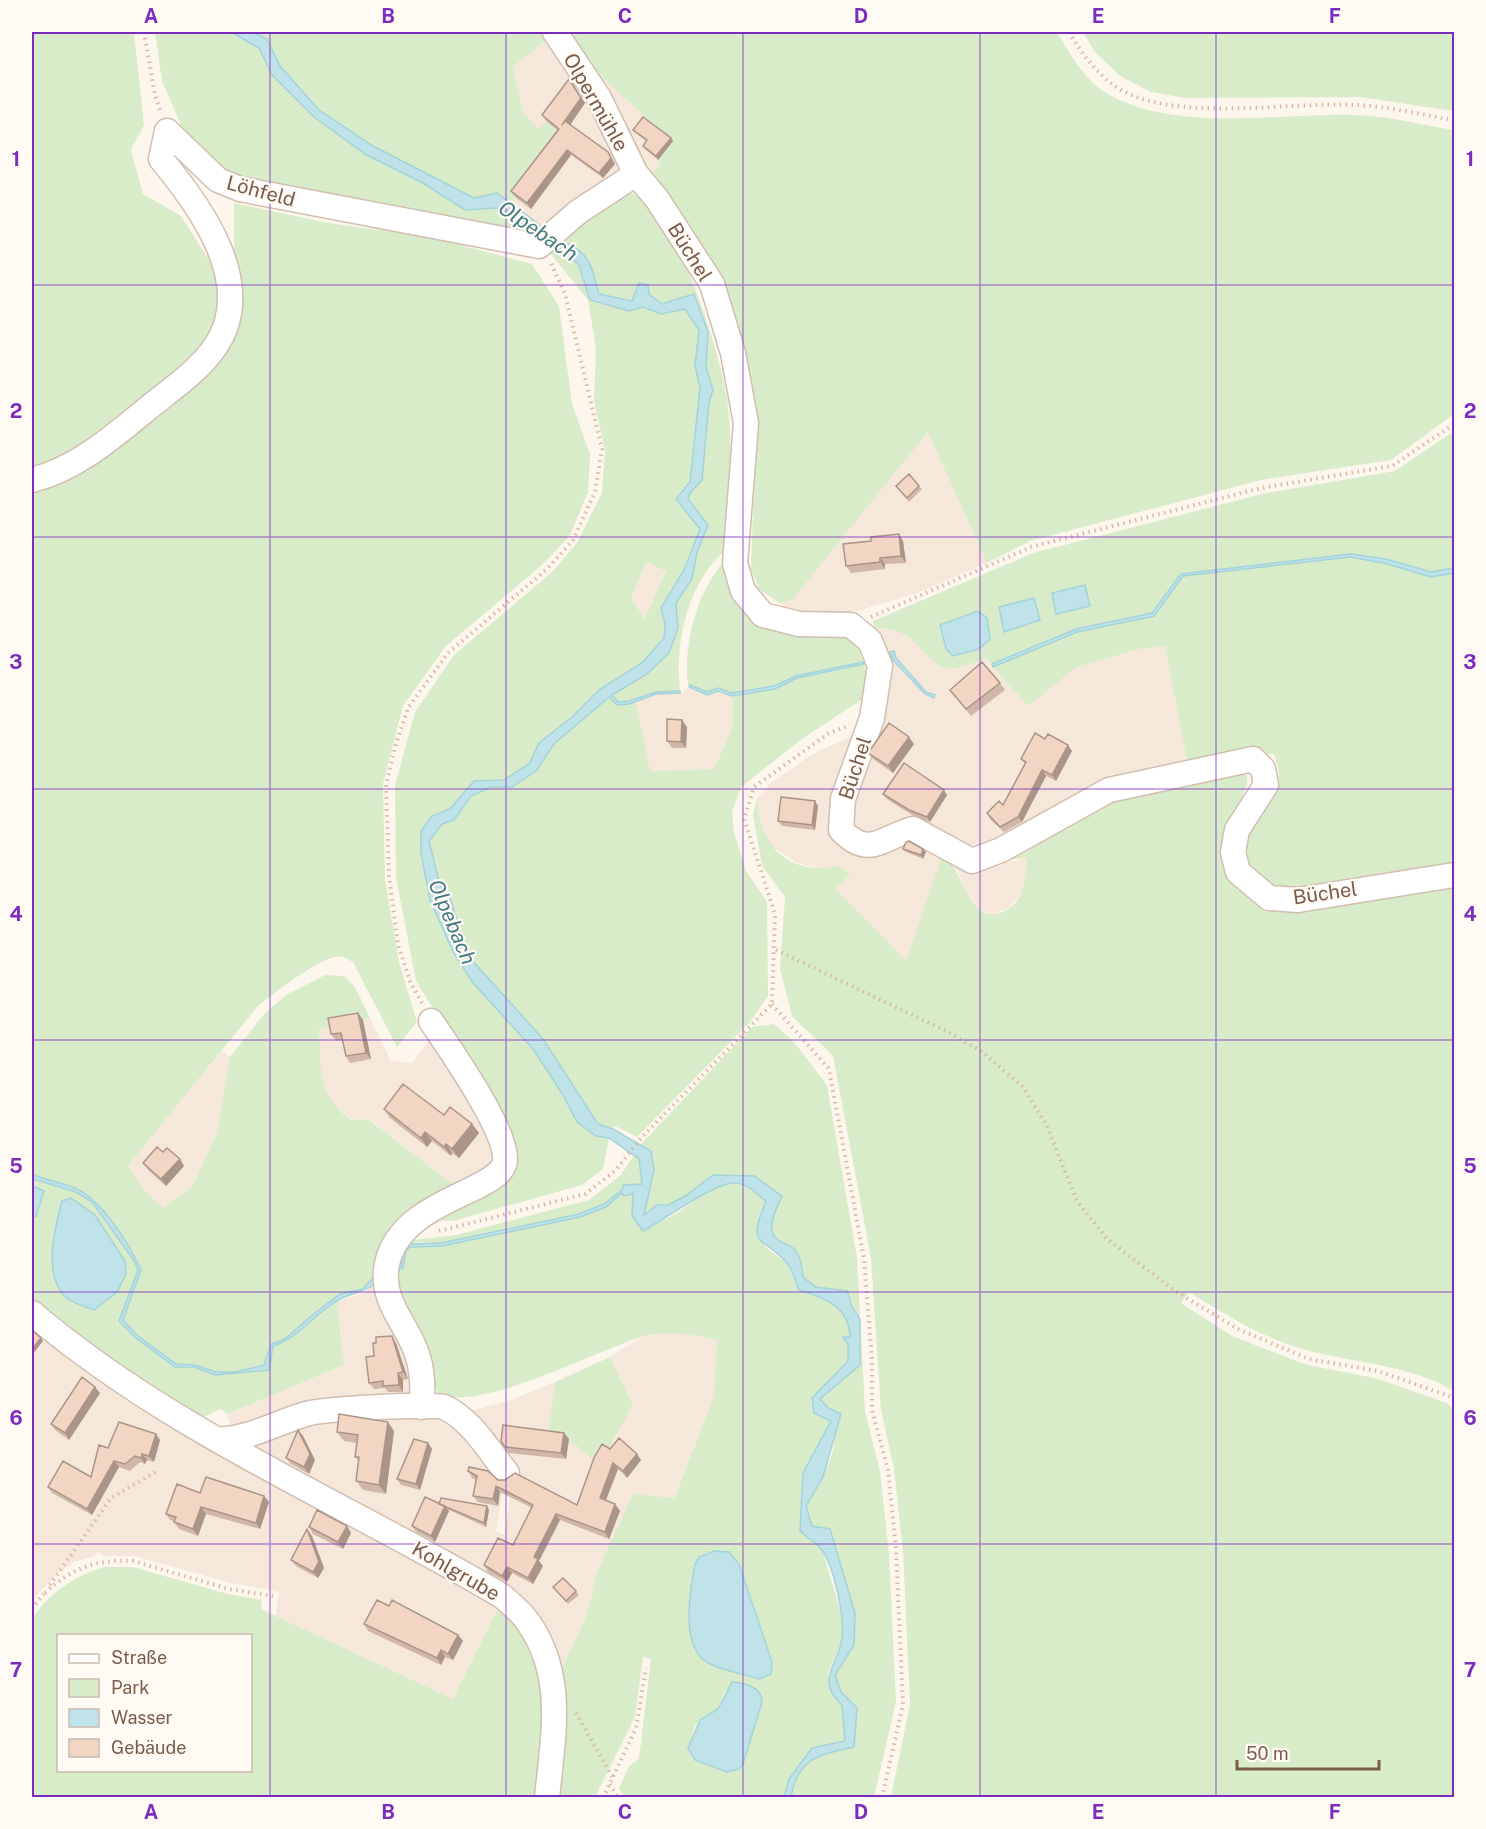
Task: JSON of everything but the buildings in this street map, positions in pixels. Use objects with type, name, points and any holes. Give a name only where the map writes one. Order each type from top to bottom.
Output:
[{"type":"street","name":"Olpermühle","points":[[555,32],[599,98],[636,174]]},
{"type":"street","name":"Löhfeld","points":[[167,130],[218,180],[240,189],[546,240]]},
{"type":"street","name":"Löhfeld","points":[[32,480],[80,459],[111,440],[199,365],[215,347],[226,325],[229,298],[226,270],[208,224],[194,199],[160,159],[167,130]]},
{"type":"street","points":[[546,240],[578,212],[636,174]]},
{"type":"street","name":"Büchel","points":[[636,174],[657,200],[712,284],[734,353],[746,423],[735,563],[743,591],[763,615],[799,624],[851,625],[870,641],[880,666],[872,718],[843,799],[841,830],[852,841],[869,846],[913,829],[972,861],[1001,850],[1109,790],[1252,759],[1263,769],[1266,785],[1237,830],[1233,852],[1238,872],[1269,898],[1298,900],[1455,875]]},
{"type":"street","points":[[422,1407],[423,1379],[418,1355],[391,1308],[387,1288],[386,1267],[391,1251],[400,1236],[425,1212],[491,1180],[501,1171],[505,1161],[502,1141],[487,1112],[467,1075],[431,1021]]},
{"type":"street","name":"Kohlgrube","points":[[32,1313],[71,1347],[132,1389],[218,1440],[502,1596],[527,1620],[544,1648],[553,1674],[554,1719],[548,1797]]},
{"type":"street","points":[[218,1440],[250,1436],[306,1414],[333,1409],[441,1406],[468,1425],[507,1473]]},
{"type":"path","points":[[144,32],[155,95],[167,130]]},
{"type":"path","points":[[1069,32],[1082,54],[1113,85],[1147,100],[1184,108],[1356,105],[1455,120]]},
{"type":"path","points":[[431,1021],[410,981],[398,945],[389,877],[386,785],[395,747],[408,708],[448,653],[547,569],[573,540],[595,492],[602,449],[565,294],[548,257],[546,240]]},
{"type":"path","points":[[851,625],[1031,547],[1261,488],[1392,466],[1455,424]]},
{"type":"path","points":[[432,1232],[453,1229],[585,1194],[615,1171],[621,1160],[642,1137],[772,1004],[776,950],[775,914],[744,819],[754,787],[829,733],[872,718]]},
{"type":"path","points":[[776,950],[946,1031],[981,1051],[1022,1086],[1046,1124],[1077,1201],[1107,1239],[1182,1296],[1238,1329],[1309,1359],[1378,1371],[1455,1400]]},
{"type":"path","points":[[772,1004],[829,1069],[864,1259],[872,1360],[872,1410],[888,1470],[896,1550],[903,1704],[882,1797]]},
{"type":"path","points":[[32,1610],[111,1498],[156,1473]]},
{"type":"path","points":[[45,1593],[75,1569],[98,1561],[118,1560],[134,1561],[229,1588],[273,1596]]},
{"type":"path","points":[[603,1797],[640,1716],[646,1668]]},
{"type":"path","points":[[574,1708],[613,1778]]},
{"type":"path","points":[[610,1784],[618,1797]]},
{"type":"shaded area","points":[[549,38],[578,78],[624,169],[545,229],[510,204],[562,134],[538,130],[523,112],[513,67]]},
{"type":"shaded area","points":[[592,68],[673,141],[659,159],[661,163],[649,177]]},
{"type":"shaded area","points":[[928,431],[987,563],[917,593],[857,611],[824,616],[790,612],[781,604],[793,599]]},
{"type":"shaded area","points":[[646,562],[666,570],[646,620],[631,598]]},
{"type":"shaded area","points":[[875,628],[900,630],[911,637],[932,660],[959,668],[986,659],[1028,706],[1076,667],[1139,649],[1165,645],[1188,766],[990,846],[967,844],[917,823],[870,836],[858,831],[851,822],[852,796],[889,699],[888,661]]},
{"type":"shaded area","points":[[689,687],[707,695],[718,691],[732,696],[733,726],[714,769],[649,771],[636,702],[656,694],[680,693]]},
{"type":"shaded area","points":[[849,737],[854,748],[840,839],[904,836],[943,853],[906,962],[835,888],[851,874],[838,866],[823,869],[797,863],[769,844],[759,822],[757,798],[770,784],[811,755]]},
{"type":"shaded area","points":[[1027,858],[1025,889],[1009,908],[993,914],[979,909],[967,892],[952,860],[1008,862]]},
{"type":"shaded area","points":[[370,1018],[391,1061],[412,1063],[432,1037],[465,1079],[497,1159],[458,1188],[369,1119],[352,1120],[330,1101],[321,1079],[318,1028]]},
{"type":"shaded area","points":[[222,1051],[230,1057],[217,1133],[192,1187],[163,1208],[144,1190],[128,1166]]},
{"type":"shaded area","points":[[379,1282],[414,1379],[410,1393],[399,1404],[232,1431],[227,1414],[344,1365],[337,1302],[364,1292]]},
{"type":"shaded area","points":[[32,1325],[500,1604],[453,1699],[276,1616],[279,1592],[231,1583],[134,1556],[103,1556],[98,1552],[95,1556],[74,1562],[59,1572],[32,1600]]},
{"type":"shaded area","points":[[674,1331],[718,1340],[714,1396],[673,1499],[595,1576],[592,1597],[584,1621],[560,1673],[534,1618],[247,1443],[326,1414],[451,1418],[505,1480],[496,1531],[504,1535],[515,1468],[469,1420],[471,1411],[511,1400],[555,1382],[548,1436],[633,1405],[610,1357],[641,1337]]},
{"type":"green space","points":[[32,32],[134,32],[144,125],[131,150],[143,194],[181,216],[214,268],[219,293],[217,319],[211,337],[190,361],[107,431],[32,473]]},
{"type":"green space","points":[[155,32],[231,32],[259,48],[272,75],[314,117],[365,154],[423,183],[465,210],[496,207],[520,222],[534,235],[230,178],[183,130],[162,81]]},
{"type":"green space","points":[[252,32],[545,32],[549,38],[513,67],[523,112],[538,129],[546,122],[562,134],[510,204],[497,193],[474,198],[373,146],[319,110],[280,66],[267,39]]},
{"type":"green space","points":[[569,32],[1057,32],[1078,66],[1092,82],[1108,94],[1135,106],[1196,117],[1261,118],[1355,115],[1454,130],[1454,414],[1391,460],[1261,480],[1030,541],[987,563],[928,432],[793,599],[781,604],[759,589],[751,569],[755,454],[727,327],[649,177],[661,163],[658,160],[660,130],[592,68]]},
{"type":"green space","points":[[1083,32],[1454,32],[1454,111],[1359,97],[1185,98],[1151,92],[1120,76],[1094,51]]},
{"type":"green space","points":[[624,193],[636,195],[645,200],[658,214],[672,237],[698,296],[718,358],[728,405],[731,476],[729,547],[715,560],[704,576],[687,612],[680,651],[680,691],[656,692],[618,702],[612,695],[647,674],[678,628],[676,603],[692,579],[697,552],[708,525],[688,500],[690,493],[702,480],[709,403],[713,390],[706,367],[708,332],[694,294],[662,304],[649,294],[632,301],[599,294],[589,259],[560,240]]},
{"type":"green space","points":[[234,203],[328,223],[426,236],[532,264],[559,306],[572,404],[590,454],[588,492],[569,537],[542,565],[446,646],[403,706],[383,784],[385,879],[399,962],[417,1022],[397,1047],[353,962],[338,957],[327,960],[295,978],[258,1006],[128,1166],[144,1190],[163,1208],[192,1187],[217,1133],[230,1057],[265,1013],[286,995],[325,975],[344,976],[355,987],[370,1018],[319,1029],[321,1069],[326,1091],[340,1111],[352,1120],[368,1119],[458,1188],[363,1289],[340,1294],[311,1315],[285,1339],[271,1344],[264,1364],[236,1372],[216,1372],[195,1365],[176,1364],[138,1336],[123,1320],[141,1272],[136,1257],[94,1200],[77,1189],[32,1174],[32,488],[199,375],[234,257]]},
{"type":"green space","points":[[552,249],[578,263],[590,300],[629,311],[643,307],[661,314],[685,309],[699,330],[695,366],[700,388],[690,482],[676,499],[700,528],[684,570],[661,607],[665,624],[664,638],[642,663],[600,689],[572,717],[539,743],[529,764],[504,780],[474,781],[450,809],[421,853],[430,900],[453,952],[473,983],[533,1049],[563,1095],[577,1122],[596,1136],[609,1138],[603,1169],[582,1185],[453,1221],[429,1220],[510,1176],[445,1028],[416,981],[396,878],[395,785],[415,712],[454,655],[551,573],[577,543],[602,493],[605,451],[594,401],[596,349],[588,300],[550,253]],"holes":[[[646,562],[666,571],[645,619],[631,598]]]},
{"type":"green space","points":[[1454,431],[1454,569],[1431,572],[1389,560],[1351,554],[1182,574],[1152,613],[1076,629],[992,664],[986,659],[959,668],[941,667],[905,635],[897,631],[875,628],[873,621],[1033,553],[1262,494],[1395,471]]},
{"type":"green space","points":[[729,556],[743,599],[834,631],[857,644],[863,662],[796,676],[774,686],[732,693],[718,689],[707,692],[688,685],[688,651],[695,616],[709,583]]},
{"type":"green space","points":[[1351,557],[1389,564],[1431,576],[1454,573],[1454,870],[1276,890],[1249,867],[1247,846],[1251,830],[1270,803],[1278,784],[1274,754],[1242,756],[1188,766],[1165,646],[1139,649],[1077,667],[1028,706],[993,667],[1077,632],[1154,616],[1183,576]]},
{"type":"green space","points":[[864,664],[866,671],[864,698],[802,739],[741,787],[732,812],[734,833],[746,871],[767,902],[768,996],[749,1023],[637,1137],[615,1126],[613,1129],[599,1124],[543,1039],[469,957],[450,898],[441,889],[429,841],[442,824],[454,820],[471,796],[491,787],[512,787],[536,771],[554,744],[609,697],[617,705],[636,702],[650,771],[714,769],[733,726],[732,696],[775,689],[797,678]]},
{"type":"green space","points":[[1233,775],[1247,775],[1247,784],[1232,821],[1248,895],[1454,884],[1454,1391],[1421,1376],[1296,1347],[1264,1335],[1189,1292],[1181,1303],[1232,1336],[1307,1365],[1375,1378],[1447,1403],[1454,1410],[1454,1797],[891,1797],[910,1704],[903,1551],[894,1469],[881,1410],[871,1258],[833,1056],[792,1016],[780,969],[785,897],[762,866],[753,815],[757,798],[764,830],[780,854],[791,862],[805,866],[821,868],[838,866],[851,874],[835,888],[906,961],[943,853],[976,906],[985,913],[995,914],[1008,909],[1018,899],[1024,886],[1027,858],[993,861],[1097,802]]},
{"type":"green space","points":[[774,1024],[794,1042],[827,1085],[857,1258],[865,1411],[880,1471],[889,1553],[896,1702],[874,1797],[791,1797],[799,1773],[812,1760],[854,1747],[857,1708],[841,1692],[835,1675],[853,1645],[855,1613],[812,1526],[806,1506],[827,1466],[834,1439],[834,1426],[829,1412],[820,1399],[860,1365],[860,1319],[852,1307],[847,1291],[816,1287],[803,1277],[800,1259],[795,1250],[774,1236],[773,1219],[782,1196],[713,1175],[681,1200],[644,1216],[654,1170],[640,1146],[752,1027]]},
{"type":"green space","points":[[634,1155],[639,1159],[642,1184],[623,1190],[604,1204],[583,1213],[606,1207],[622,1193],[633,1194],[644,1231],[677,1213],[711,1190],[731,1184],[742,1185],[766,1202],[759,1216],[765,1247],[788,1264],[799,1290],[837,1305],[850,1326],[849,1361],[812,1398],[831,1421],[803,1473],[800,1531],[822,1549],[842,1616],[842,1640],[828,1673],[842,1705],[845,1741],[812,1748],[789,1779],[784,1797],[624,1797],[619,1788],[629,1766],[639,1759],[651,1659],[643,1657],[635,1717],[595,1797],[558,1797],[560,1673],[584,1621],[592,1597],[595,1577],[633,1494],[674,1498],[714,1396],[717,1340],[679,1334],[641,1337],[540,1377],[482,1395],[458,1397],[441,1394],[430,1380],[394,1279],[405,1241],[456,1235],[589,1200],[621,1175]],"holes":[[[558,1218],[442,1246],[410,1247],[406,1251],[403,1268],[399,1270],[403,1250],[417,1242],[441,1243]],[[722,1551],[766,1644],[772,1662],[759,1679],[710,1664],[699,1655],[690,1631],[688,1617],[695,1564],[706,1553]],[[725,1691],[762,1696],[743,1764],[733,1772],[696,1760],[690,1754],[694,1728],[700,1720],[718,1709]]]},
{"type":"green space","points":[[32,1178],[76,1192],[92,1202],[133,1259],[138,1270],[119,1321],[175,1367],[194,1367],[215,1375],[269,1370],[273,1346],[298,1332],[337,1302],[344,1365],[227,1414],[221,1409],[199,1419],[77,1339],[32,1301],[32,1217],[36,1216],[44,1192],[32,1186]]},
{"type":"green space","points":[[610,1357],[633,1405],[599,1465],[569,1439],[548,1436],[555,1382]]},
{"type":"green space","points":[[104,1567],[133,1567],[228,1594],[262,1600],[261,1609],[453,1699],[500,1604],[537,1653],[545,1726],[537,1797],[32,1798],[32,1619],[46,1601],[72,1581]]},
{"type":"water","name":"Olpebach","points":[[231,32],[252,32],[267,39],[280,66],[319,110],[373,146],[474,198],[497,193],[545,229],[534,235],[520,222],[496,208],[465,210],[423,183],[365,154],[314,117],[272,75],[259,48]]},
{"type":"water","name":"Olpebach","points":[[560,240],[584,255],[591,267],[599,294],[632,301],[639,283],[648,285],[649,294],[662,304],[694,294],[708,332],[706,367],[713,390],[709,403],[702,480],[690,493],[688,499],[708,525],[697,552],[692,579],[676,603],[678,628],[669,653],[647,674],[612,695],[618,702],[629,701],[656,692],[680,691],[680,693],[656,694],[629,704],[617,705],[609,697],[554,744],[536,771],[512,787],[491,787],[471,796],[454,820],[442,824],[429,841],[441,889],[450,898],[469,957],[543,1039],[598,1124],[613,1129],[651,1151],[654,1170],[644,1215],[657,1205],[668,1205],[687,1195],[713,1175],[754,1176],[782,1196],[773,1219],[772,1231],[778,1240],[795,1250],[801,1263],[803,1277],[816,1287],[847,1291],[852,1307],[860,1319],[860,1365],[820,1399],[828,1408],[841,1414],[823,1477],[806,1506],[812,1526],[830,1529],[855,1613],[854,1645],[835,1675],[841,1692],[857,1708],[854,1747],[812,1760],[799,1773],[791,1797],[784,1797],[789,1779],[812,1748],[845,1741],[842,1705],[834,1696],[829,1680],[842,1638],[838,1592],[826,1557],[819,1546],[800,1531],[803,1473],[831,1421],[814,1413],[812,1398],[848,1361],[848,1344],[843,1337],[850,1337],[849,1326],[840,1311],[826,1300],[799,1290],[787,1263],[760,1240],[757,1227],[766,1202],[748,1187],[734,1183],[726,1184],[643,1231],[632,1216],[633,1194],[624,1196],[622,1193],[606,1207],[580,1217],[442,1246],[410,1247],[406,1251],[403,1268],[399,1270],[398,1268],[401,1266],[403,1250],[409,1244],[441,1243],[579,1214],[604,1204],[622,1190],[623,1185],[642,1184],[639,1159],[609,1138],[596,1136],[577,1122],[563,1095],[533,1049],[473,983],[453,952],[430,900],[421,853],[421,831],[432,816],[450,809],[474,781],[504,780],[529,764],[539,743],[572,717],[600,689],[642,663],[664,638],[665,624],[661,608],[684,570],[700,529],[676,499],[690,482],[700,388],[695,366],[699,330],[685,309],[661,314],[643,307],[629,311],[590,300],[578,263],[552,249]]},
{"type":"water","points":[[1351,554],[1386,559],[1431,572],[1454,568],[1454,573],[1431,577],[1384,563],[1350,557],[1183,576],[1154,616],[1077,632],[993,667],[992,664],[1076,629],[1152,613],[1181,574]]},
{"type":"water","points":[[1085,585],[1090,606],[1056,614],[1052,593]]},
{"type":"water","points":[[1034,598],[1040,620],[1004,632],[999,607]]},
{"type":"water","points":[[978,611],[987,618],[990,639],[979,649],[953,656],[946,649],[940,625]]},
{"type":"water","points":[[894,651],[896,658],[926,692],[935,695],[934,698],[925,694],[893,660],[890,652]]},
{"type":"water","points":[[863,662],[864,664],[797,678],[775,689],[732,696],[718,691],[707,695],[689,687],[690,685],[707,692],[718,688],[732,693],[774,686],[796,676]]},
{"type":"water","points":[[32,1174],[77,1189],[105,1213],[130,1248],[141,1270],[123,1320],[138,1336],[176,1364],[195,1365],[216,1372],[236,1372],[264,1365],[271,1344],[285,1339],[340,1294],[363,1289],[378,1273],[379,1282],[368,1288],[340,1299],[291,1337],[273,1346],[269,1370],[215,1375],[194,1367],[175,1367],[136,1338],[119,1321],[138,1270],[133,1259],[92,1202],[76,1192],[33,1179]]},
{"type":"water","points":[[32,1186],[44,1191],[36,1216],[32,1217]]},
{"type":"water","points":[[71,1198],[95,1215],[125,1261],[126,1274],[117,1292],[94,1310],[68,1299],[60,1290],[52,1266],[56,1225],[62,1201]]},
{"type":"water","points":[[714,1551],[729,1552],[739,1564],[772,1662],[771,1674],[759,1679],[710,1664],[700,1657],[694,1646],[690,1633],[689,1604],[695,1564],[699,1557]]},
{"type":"water","points":[[732,1682],[756,1689],[762,1702],[743,1764],[739,1769],[727,1772],[695,1760],[688,1748],[700,1720],[718,1709]]}]
